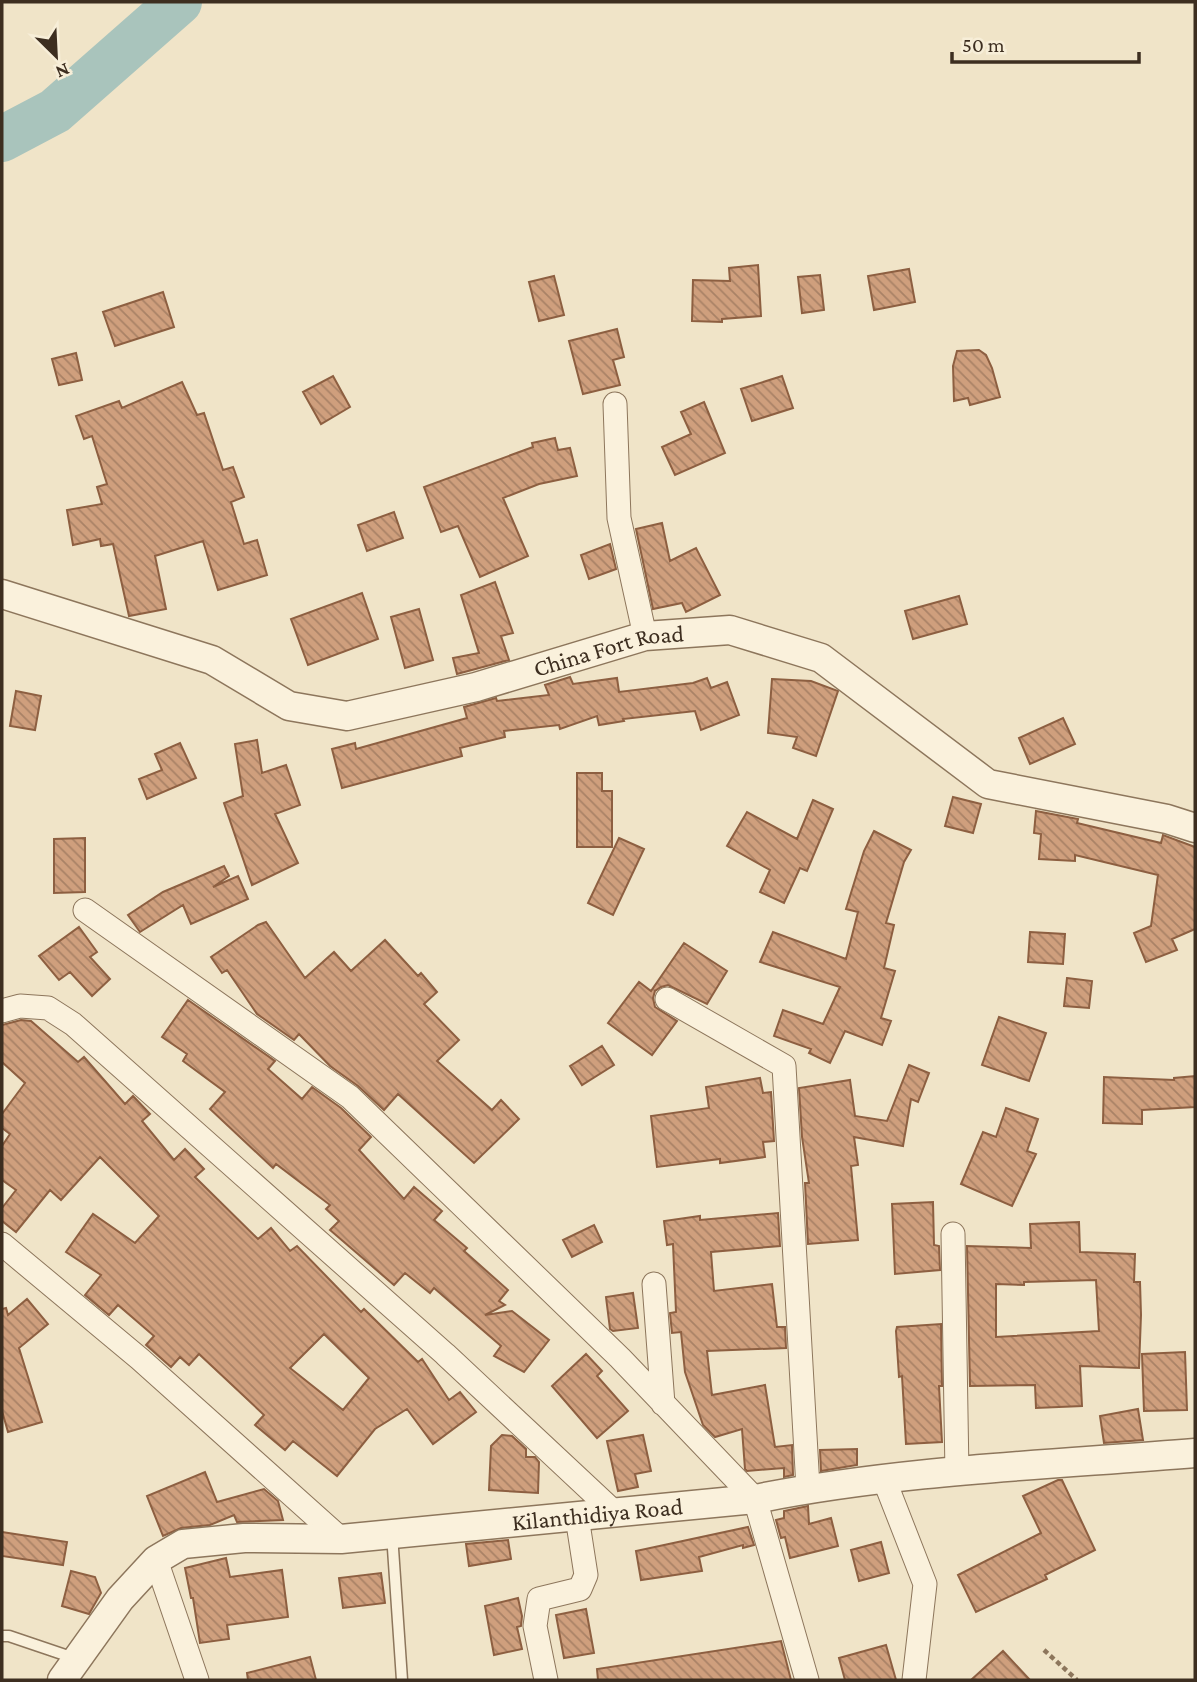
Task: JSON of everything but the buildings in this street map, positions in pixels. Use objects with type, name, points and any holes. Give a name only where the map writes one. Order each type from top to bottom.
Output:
[{"type":"street","points":[[615,404],[619,518],[645,636]]},
{"type":"street","name":"China Fort Road","points":[[2,594],[212,660],[289,706],[347,716],[477,687],[645,636],[730,630],[821,658],[988,784],[1167,819],[1195,828]]},
{"type":"street","points":[[85,909],[350,1097],[620,1358],[755,1499],[807,1680]]},
{"type":"street","points":[[667,999],[784,1066],[808,1488]]},
{"type":"street","points":[[2,1011],[20,1006],[48,1008],[74,1024],[444,1354],[615,1513]]},
{"type":"street","points":[[953,1234],[957,1473]]},
{"type":"street","points":[[2,1244],[140,1359],[341,1539]]},
{"type":"street","points":[[654,1283],[663,1404]]},
{"type":"street","name":"Kilanthidiya Road","points":[[69,1670],[120,1599],[156,1560],[183,1544],[244,1538],[341,1539],[755,1499],[808,1488],[884,1479],[1195,1453]]},
{"type":"street","points":[[884,1479],[925,1584],[914,1680]]},
{"type":"street","points":[[546,1680],[535,1626],[537,1607],[539,1599],[580,1589],[586,1575],[577,1517]]},
{"type":"street","points":[[156,1560],[197,1680]]},
{"type":"lane","points":[[392,1534],[402,1680]]},
{"type":"lane","points":[[2,1636],[9,1636],[69,1670]]},
{"type":"path","points":[[1044,1650],[1077,1680]]},
{"type":"waterway","points":[[2,139],[55,111],[179,2]]}]
